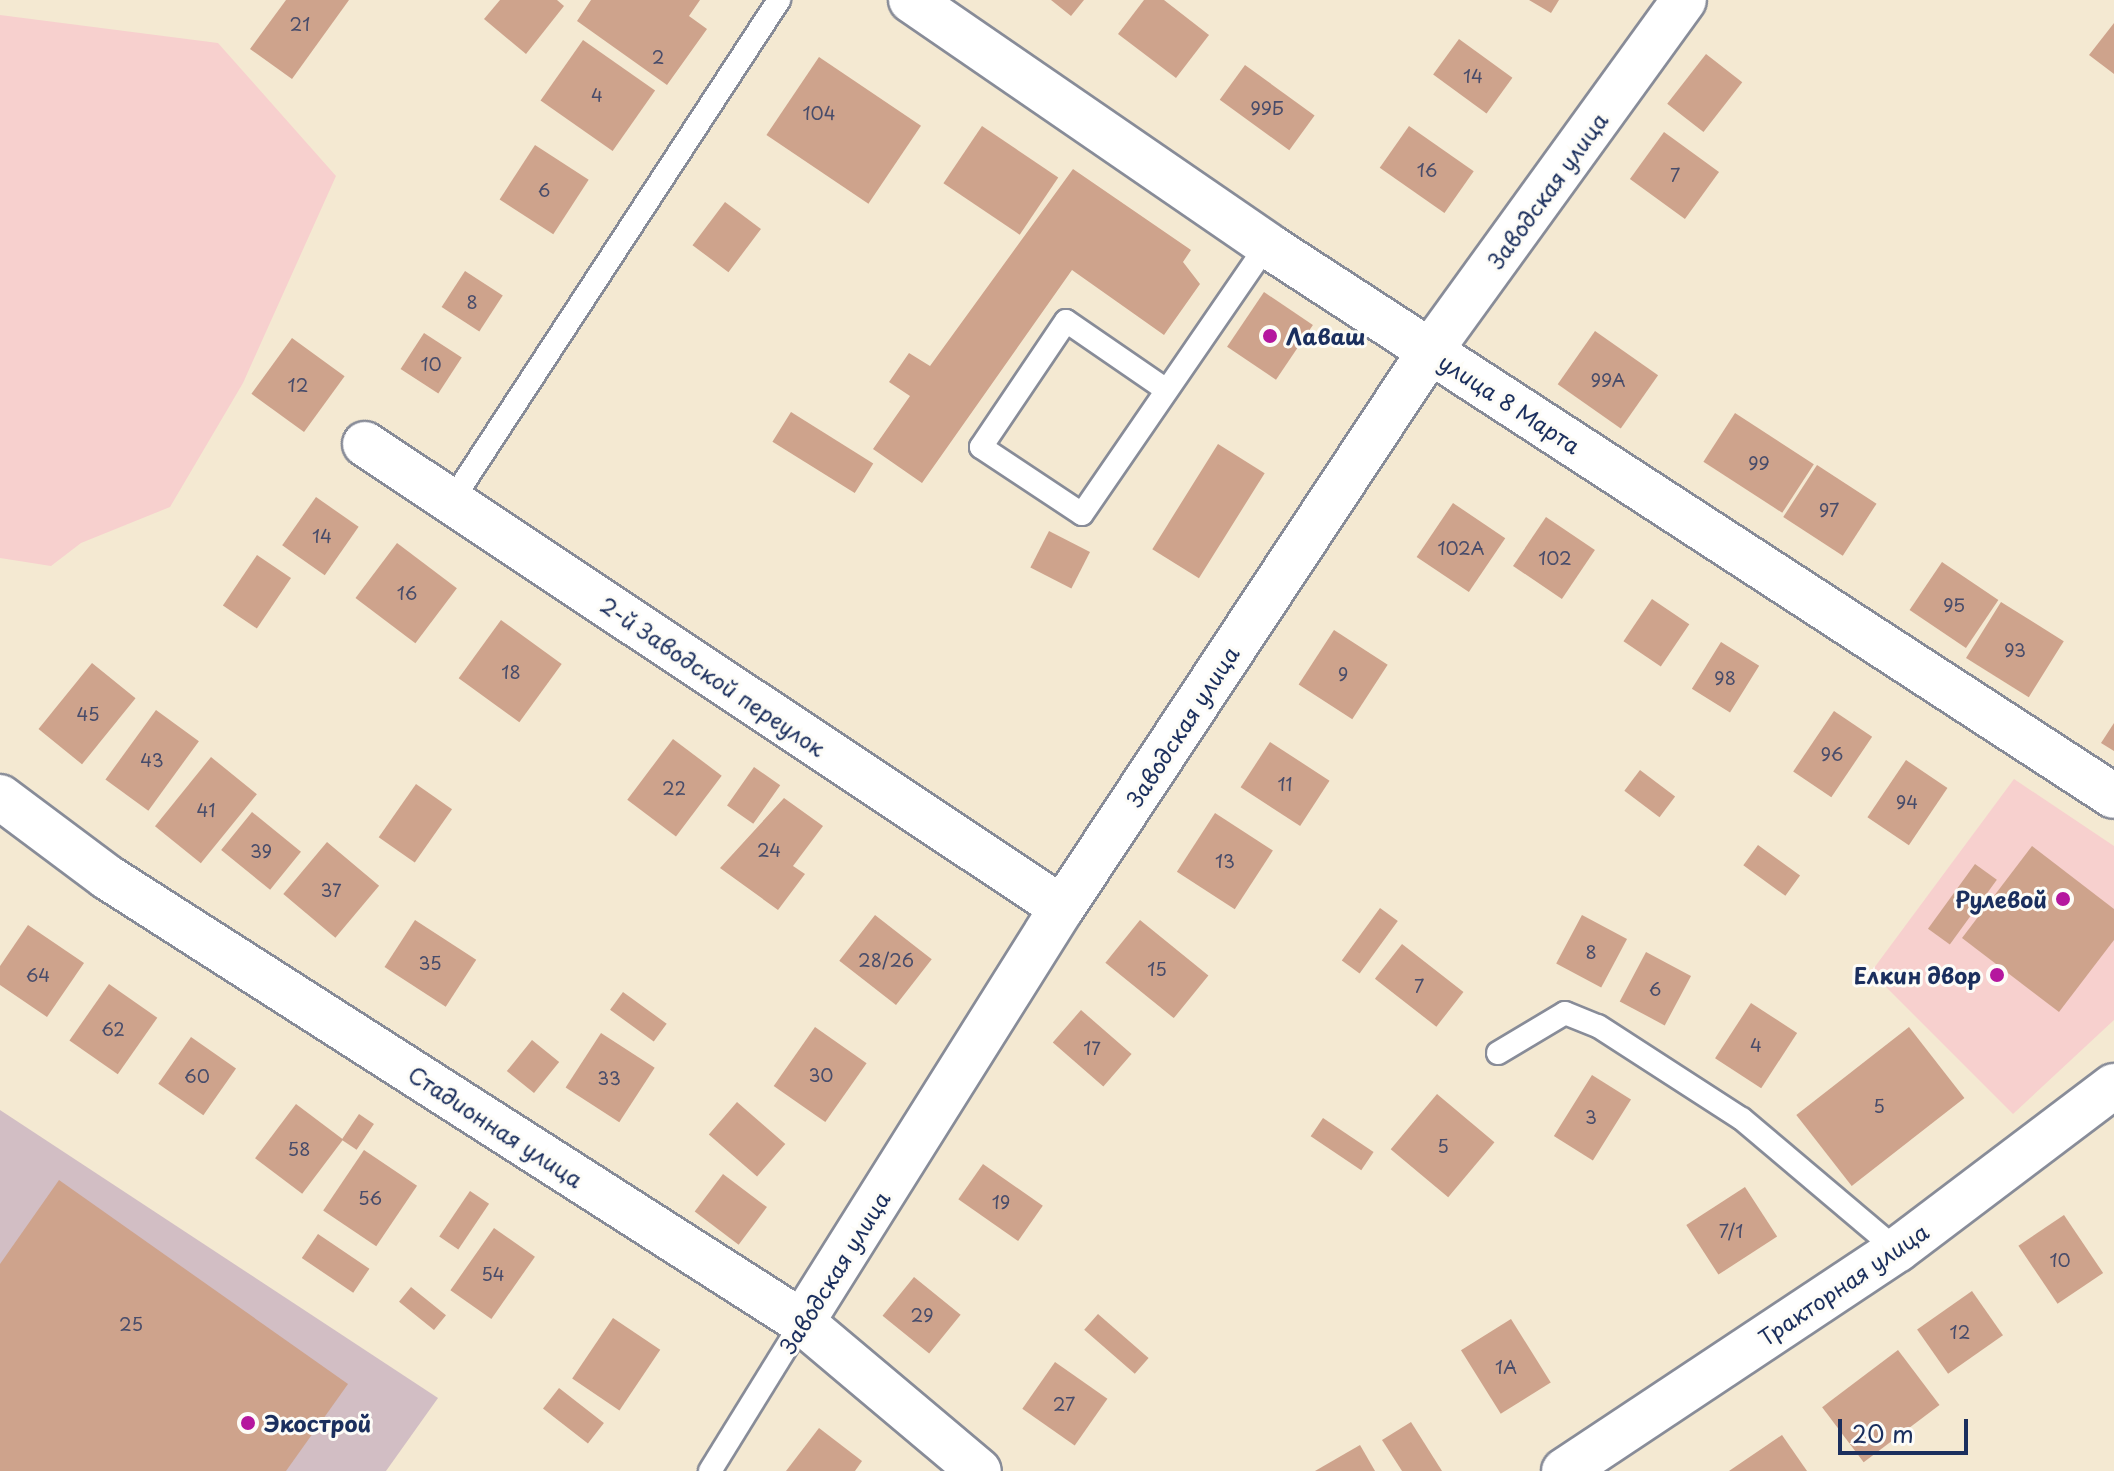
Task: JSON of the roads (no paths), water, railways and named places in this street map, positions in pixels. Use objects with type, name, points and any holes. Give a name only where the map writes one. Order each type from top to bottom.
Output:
[{"type":"street","name":"улица 8 Марта","points":[[911,0],[1267,245],[2114,796]]},
{"type":"street","name":"Заводская улица","points":[[802,1322],[1062,908],[1430,351],[1684,0]]},
{"type":"street","name":"2-й Заводской переулок","points":[[365,444],[1062,908]]},
{"type":"street","name":"Стадионная улица","points":[[0,797],[107,877],[802,1322],[979,1471]]},
{"type":"street","name":"Тракторная улица","points":[[1564,1471],[1897,1250],[2114,1086]]},
{"type":"lane","points":[[451,502],[779,0]]},
{"type":"lane","points":[[1165,389],[1066,321],[981,447],[1082,514],[1165,389],[1267,245]]},
{"type":"lane","points":[[1498,1053],[1565,1013],[1598,1026],[1742,1119],[1897,1250]]},
{"type":"lane","name":"Заводская улица","points":[[710,1471],[802,1322]]},
{"type":"place","name":"Лаваш","points":[[1270,336]]},
{"type":"place","name":"Рулевой","points":[[2063,899]]},
{"type":"place","name":"Елкин двор","points":[[1997,975]]},
{"type":"place","name":"Экострой","points":[[248,1423]]}]
